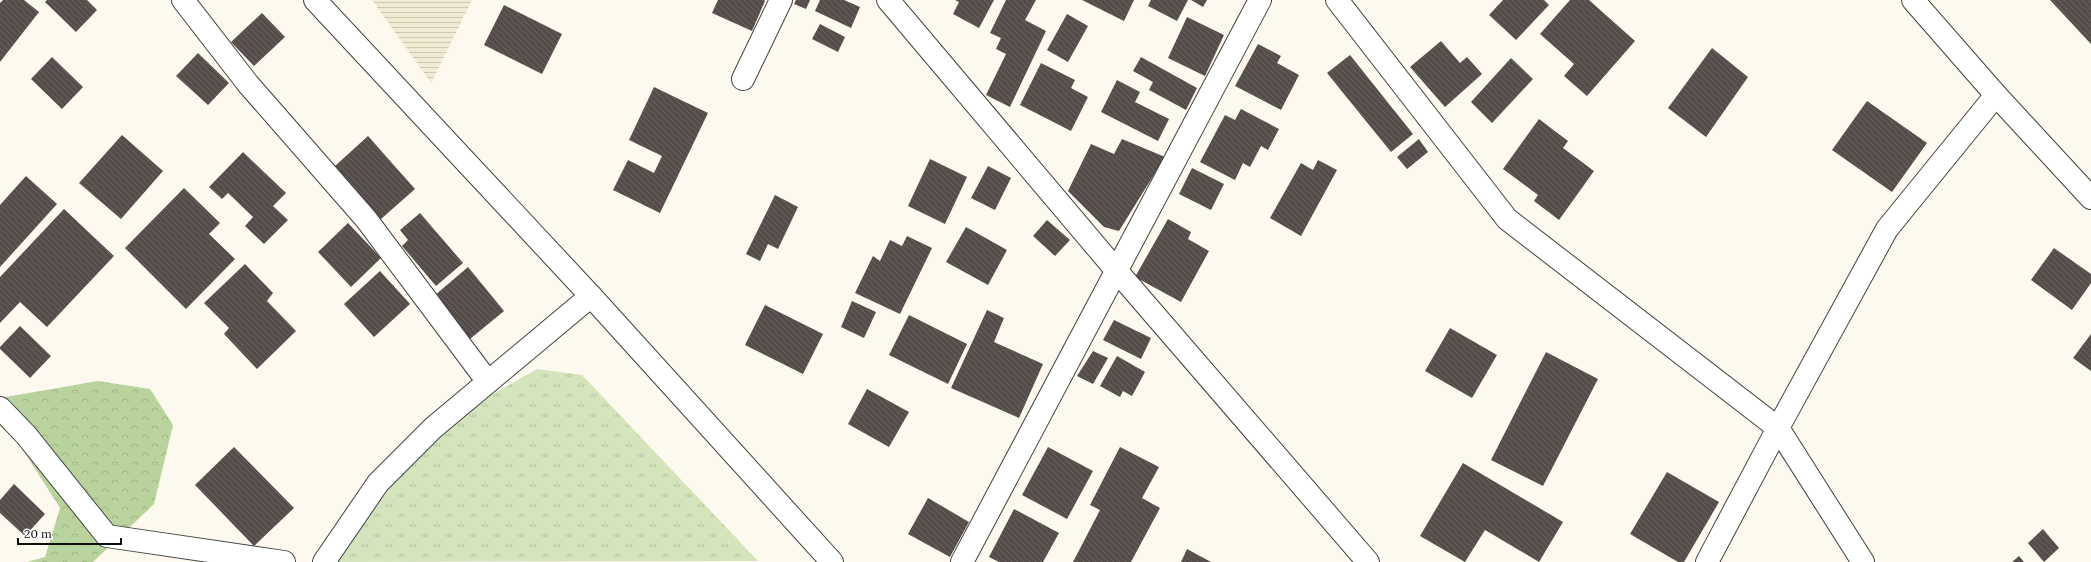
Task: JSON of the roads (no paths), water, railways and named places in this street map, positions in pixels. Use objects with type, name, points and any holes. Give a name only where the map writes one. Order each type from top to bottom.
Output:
[{"type":"street","points":[[183,0],[248,84],[366,219],[488,382]]},
{"type":"street","points":[[315,0],[591,296],[832,562]]},
{"type":"street","points":[[743,79],[781,0]]},
{"type":"street","points":[[888,0],[1116,270],[1368,562]]},
{"type":"street","points":[[962,562],[1260,0]]},
{"type":"street","points":[[1337,0],[1507,219],[1778,428],[1863,562]]},
{"type":"street","points":[[1913,0],[1996,95],[2091,198]]},
{"type":"street","points":[[1707,562],[1778,428],[1887,229],[1996,95]]},
{"type":"street","points":[[324,562],[378,483],[433,428],[591,296]]},
{"type":"street","points":[[0,408],[26,435],[107,536],[284,562]]}]
